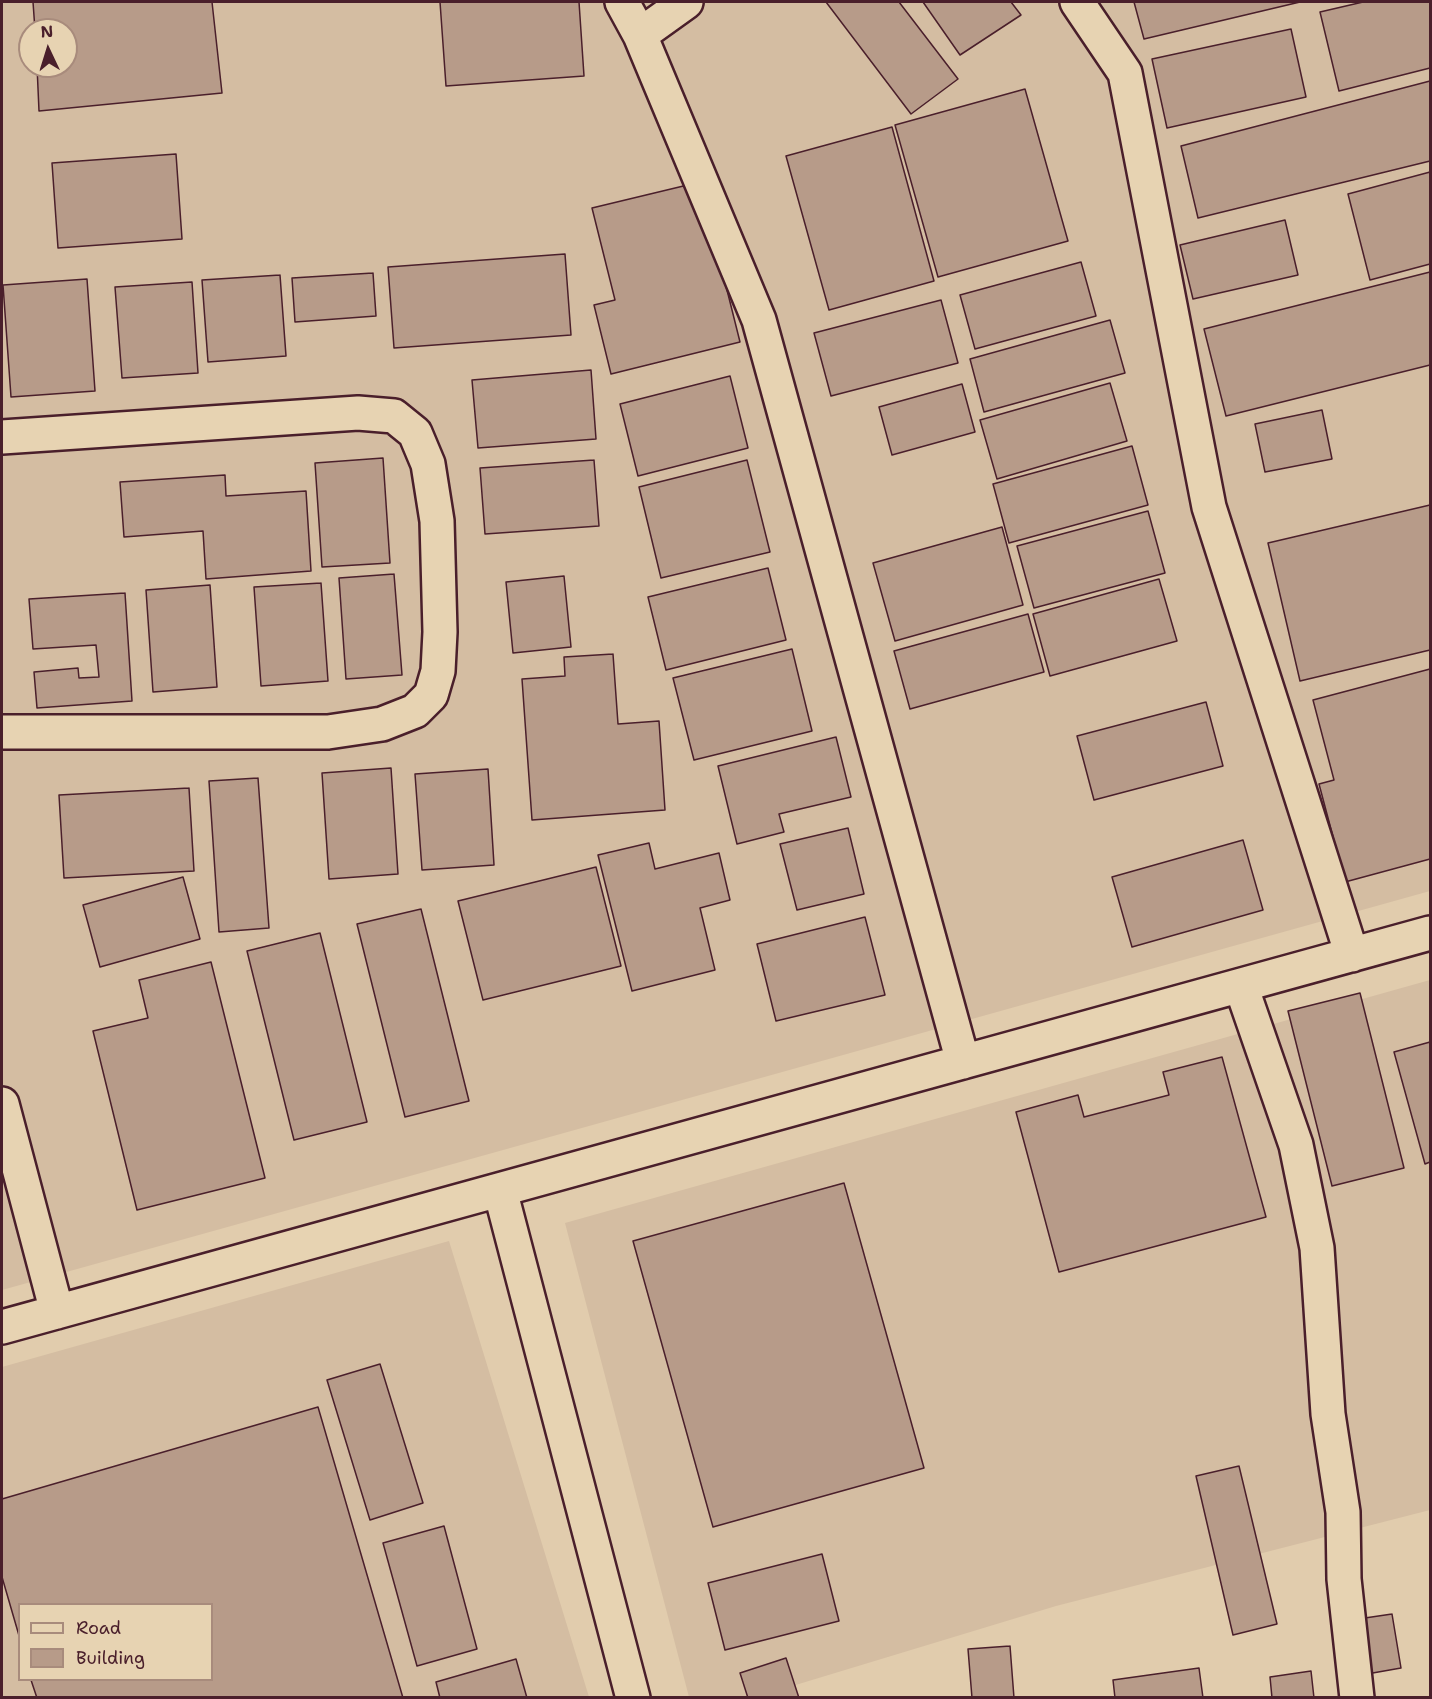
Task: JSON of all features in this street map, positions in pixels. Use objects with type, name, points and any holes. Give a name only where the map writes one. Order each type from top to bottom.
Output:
[{"type":"street","points":[[622,2],[640,35],[759,320],[963,1062]]},
{"type":"street","points":[[640,35],[686,2]]},
{"type":"street","points":[[1077,2],[1125,73],[1209,507],[1352,955]]},
{"type":"street","points":[[2,437],[358,413],[394,416],[415,433],[428,464],[437,521],[440,632],[438,671],[431,695],[415,711],[381,724],[328,732],[2,732]]},
{"type":"street","points":[[2,1327],[1431,933]]},
{"type":"street","points":[[1241,986],[1296,1145],[1317,1248],[1328,1414],[1343,1512],[1344,1579],[1357,1698]]},
{"type":"street","points":[[2,1104],[57,1312]]},
{"type":"street","points":[[501,1190],[633,1698]]},
{"type":"shaded area","points":[[2,2],[1430,2],[1430,891],[2,1290]]},
{"type":"shaded area","points":[[1430,980],[1430,1510],[1056,1606],[756,1697],[689,1697],[565,1223]]},
{"type":"shaded area","points":[[449,1241],[589,1697],[2,1698],[2,1367]]},
{"type":"building","points":[[33,2],[212,2],[222,93],[39,111],[38,78],[78,78],[78,18],[34,18]]},
{"type":"building","points":[[440,2],[579,2],[584,76],[446,86]]},
{"type":"building","points":[[826,2],[899,2],[958,79],[911,114]]},
{"type":"building","points":[[923,2],[1011,2],[1021,15],[960,55]]},
{"type":"building","points":[[1134,2],[1300,2],[1144,39]]},
{"type":"building","points":[[1363,2],[1430,2],[1430,68],[1339,91],[1320,12]]},
{"type":"building","points":[[1291,29],[1306,97],[1167,128],[1152,59]]},
{"type":"building","points":[[1430,81],[1430,161],[1198,218],[1181,146]]},
{"type":"building","points":[[1025,89],[1068,241],[938,277],[895,125]]},
{"type":"building","points":[[892,127],[934,281],[829,310],[786,156]]},
{"type":"building","points":[[176,154],[182,239],[58,248],[52,163]]},
{"type":"building","points":[[1430,172],[1430,264],[1370,280],[1348,194]]},
{"type":"building","points":[[700,182],[740,342],[611,374],[594,305],[615,300],[592,208]]},
{"type":"building","points":[[1285,220],[1298,275],[1193,299],[1180,245]]},
{"type":"building","points":[[565,254],[571,335],[394,348],[388,267]]},
{"type":"building","points":[[1081,262],[1096,316],[975,349],[960,295]]},
{"type":"building","points":[[1430,272],[1430,365],[1226,416],[1204,329]]},
{"type":"building","points":[[373,273],[376,316],[295,322],[292,278]]},
{"type":"building","points":[[280,275],[286,356],[208,362],[202,280]]},
{"type":"building","points":[[87,279],[95,391],[11,397],[3,285]]},
{"type":"building","points":[[192,282],[198,373],[122,378],[115,287]]},
{"type":"building","points":[[941,300],[958,363],[831,396],[814,333]]},
{"type":"building","points":[[1110,320],[1125,373],[984,412],[970,359]]},
{"type":"building","points":[[591,370],[596,439],[478,448],[472,380]]},
{"type":"building","points":[[730,376],[748,448],[638,476],[620,404]]},
{"type":"building","points":[[1110,383],[1127,441],[997,479],[980,420]]},
{"type":"building","points":[[962,384],[975,432],[892,455],[879,407]]},
{"type":"building","points":[[1322,410],[1332,459],[1265,472],[1255,424]]},
{"type":"building","points":[[1132,446],[1148,505],[1009,543],[993,484]]},
{"type":"building","points":[[383,458],[390,563],[322,567],[315,463]]},
{"type":"building","points":[[594,460],[599,526],[485,534],[480,468]]},
{"type":"building","points":[[747,460],[770,552],[661,578],[639,487]]},
{"type":"building","points":[[225,475],[226,496],[306,491],[311,571],[206,579],[203,531],[124,537],[120,482]]},
{"type":"building","points":[[1430,505],[1430,650],[1300,681],[1268,543]]},
{"type":"building","points":[[1148,511],[1165,573],[1034,608],[1017,546]]},
{"type":"building","points":[[1002,527],[1023,605],[895,641],[873,563]]},
{"type":"building","points":[[768,568],[786,640],[666,670],[648,597]]},
{"type":"building","points":[[394,574],[402,675],[346,679],[339,578]]},
{"type":"building","points":[[564,576],[571,647],[513,653],[506,582]]},
{"type":"building","points":[[1159,579],[1177,641],[1050,676],[1033,614]]},
{"type":"building","points":[[321,583],[328,681],[261,686],[254,587]]},
{"type":"building","points":[[210,585],[217,687],[153,692],[146,590]]},
{"type":"building","points":[[125,593],[132,701],[37,708],[34,672],[78,668],[79,678],[99,677],[96,645],[33,649],[29,599]]},
{"type":"building","points":[[1028,614],[1044,672],[910,709],[894,651]]},
{"type":"building","points":[[792,649],[812,731],[694,760],[673,678]]},
{"type":"building","points":[[613,654],[618,724],[659,721],[665,810],[532,820],[522,679],[565,676],[564,657]]},
{"type":"building","points":[[1430,669],[1430,859],[1345,882],[1319,784],[1334,780],[1313,700]]},
{"type":"building","points":[[1206,702],[1223,766],[1094,800],[1077,736]]},
{"type":"building","points":[[836,737],[851,797],[779,814],[784,832],[737,844],[718,766]]},
{"type":"building","points":[[391,768],[398,874],[329,879],[322,773]]},
{"type":"building","points":[[488,769],[494,865],[422,870],[415,774]]},
{"type":"building","points":[[258,778],[269,928],[219,932],[209,781]]},
{"type":"building","points":[[189,788],[194,871],[64,878],[59,795]]},
{"type":"building","points":[[848,828],[864,894],[797,910],[780,844]]},
{"type":"building","points":[[1243,840],[1263,910],[1132,947],[1112,877]]},
{"type":"building","points":[[649,843],[655,869],[719,853],[730,900],[700,908],[715,970],[632,991],[598,855]]},
{"type":"building","points":[[596,867],[621,966],[483,1000],[458,901]]},
{"type":"building","points":[[183,877],[200,939],[100,967],[83,905]]},
{"type":"building","points":[[421,909],[469,1101],[405,1117],[357,924]]},
{"type":"building","points":[[865,917],[885,995],[776,1021],[757,944]]},
{"type":"building","points":[[320,933],[367,1122],[294,1140],[247,951]]},
{"type":"building","points":[[211,962],[265,1178],[137,1210],[93,1031],[148,1018],[139,980]]},
{"type":"building","points":[[1360,993],[1404,1168],[1332,1186],[1288,1011]]},
{"type":"building","points":[[1430,1042],[1430,1162],[1425,1164],[1394,1052]]},
{"type":"building","points":[[1222,1057],[1266,1217],[1059,1272],[1016,1112],[1078,1095],[1084,1117],[1169,1095],[1163,1072]]},
{"type":"building","points":[[844,1183],[924,1468],[713,1527],[633,1241]]},
{"type":"building","points":[[380,1364],[423,1503],[370,1520],[327,1380]]},
{"type":"building","points":[[318,1407],[403,1698],[37,1698],[31,1681],[213,1681],[213,1603],[18,1603],[18,1632],[2,1577],[2,1499]]},
{"type":"building","points":[[1239,1466],[1277,1624],[1233,1635],[1196,1476]]},
{"type":"building","points":[[444,1526],[477,1649],[417,1666],[383,1543]]},
{"type":"building","points":[[822,1554],[839,1621],[725,1650],[708,1583]]},
{"type":"building","points":[[1392,1614],[1401,1668],[1367,1674],[1358,1619]]},
{"type":"building","points":[[1010,1646],[1014,1698],[972,1698],[968,1649]]},
{"type":"building","points":[[786,1658],[799,1698],[748,1698],[740,1673]]},
{"type":"building","points":[[516,1659],[527,1698],[440,1698],[436,1682]]},
{"type":"building","points":[[1199,1668],[1203,1698],[1115,1698],[1113,1680]]},
{"type":"building","points":[[1311,1671],[1314,1698],[1272,1698],[1270,1677]]}]
